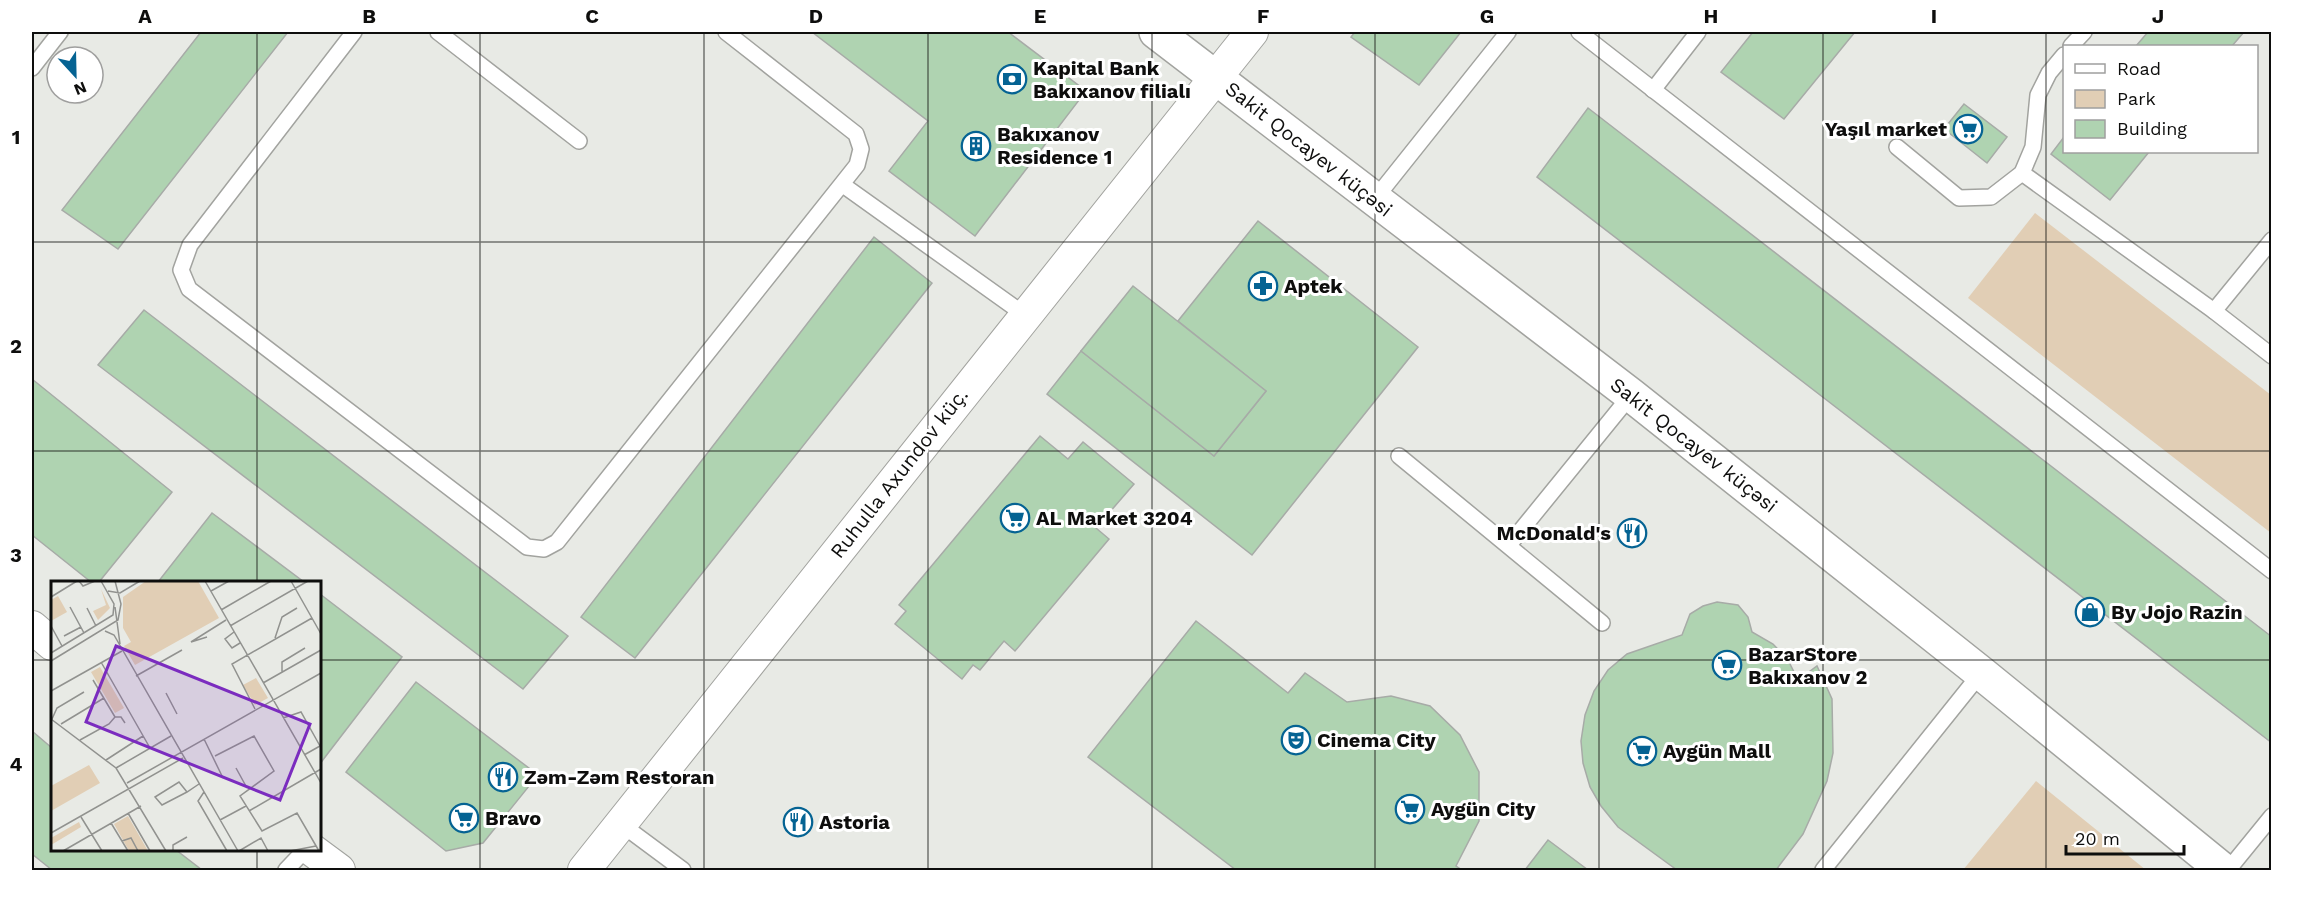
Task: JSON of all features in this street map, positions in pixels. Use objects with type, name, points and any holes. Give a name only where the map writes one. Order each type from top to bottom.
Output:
[{"type":"street","name":"Sakit Qocayev küçəsi","points":[[1158,32],[1631,395],[1981,673],[2223,870]]},
{"type":"street","name":"Ruhulla Axundov küç.","points":[[584,870],[1024,315],[1252,32]]},
{"type":"street","points":[[32,627],[51,643]]},
{"type":"street","points":[[315,851],[339,870]]},
{"type":"lane","points":[[32,68],[60,32]]},
{"type":"lane","points":[[354,32],[190,245],[181,270],[189,289],[527,547],[544,549],[557,542],[857,165],[861,150],[856,134],[726,32]]},
{"type":"lane","points":[[438,32],[579,141]]},
{"type":"lane","points":[[1374,200],[1508,32]]},
{"type":"lane","points":[[1579,32],[2271,571]]},
{"type":"lane","points":[[1653,90],[1698,32]]},
{"type":"lane","points":[[2072,45],[2084,32]]},
{"type":"lane","points":[[1897,147],[1959,198],[1991,197],[2022,172],[2033,147],[2038,95],[2049,73],[2063,56]]},
{"type":"lane","points":[[2022,172],[2214,310],[2271,356]]},
{"type":"lane","points":[[843,185],[1024,315]]},
{"type":"lane","points":[[2214,310],[2271,240]]},
{"type":"lane","points":[[1509,545],[1631,395]]},
{"type":"lane","points":[[1399,456],[1602,623]]},
{"type":"lane","points":[[1824,870],[1981,673]]},
{"type":"lane","points":[[2228,870],[2271,816]]},
{"type":"lane","points":[[621,824],[683,870]]},
{"type":"lane","points":[[286,870],[302,851]]},
{"type":"green space","points":[[2035,213],[2271,395],[2271,533],[1968,298]]},
{"type":"green space","points":[[2036,781],[2146,870],[1963,870]]},
{"type":"building","points":[[201,32],[288,32],[118,249],[62,210]]},
{"type":"building","name":"Bakıxanov Residence 1","points":[[812,32],[1008,32],[1086,91],[975,236],[889,171],[928,121]]},
{"type":"building","points":[[1355,32],[1461,32],[1419,85],[1351,37]]},
{"type":"building","points":[[1753,32],[1855,32],[1784,119],[1721,72]]},
{"type":"building","points":[[2148,32],[2244,32],[2233,45],[2137,45]]},
{"type":"building","points":[[1964,104],[2007,137],[1987,163],[1944,129]]},
{"type":"building","points":[[1588,108],[2272,637],[2272,743],[1537,177]]},
{"type":"building","points":[[2063,138],[2063,153],[2148,153],[2110,200],[2051,154]]},
{"type":"building","points":[[1258,221],[1418,347],[1252,555],[1047,394],[1081,351],[1214,456],[1266,391],[1178,321]]},
{"type":"building","points":[[874,237],[932,283],[635,658],[581,617]]},
{"type":"building","points":[[1133,286],[1266,391],[1214,456],[1081,351]]},
{"type":"building","points":[[144,310],[568,636],[523,689],[98,365]]},
{"type":"building","points":[[32,379],[172,492],[100,581],[90,581],[32,535]]},
{"type":"building","points":[[1040,436],[1068,459],[1083,442],[1134,484],[1096,528],[1109,539],[1015,651],[1004,641],[980,670],[973,665],[962,679],[895,624],[906,611],[899,605]]},
{"type":"building","points":[[212,513],[303,581],[159,581]]},
{"type":"building","points":[[321,595],[402,657],[321,760]]},
{"type":"building","points":[[1717,602],[1738,605],[1748,617],[1752,632],[1773,644],[1788,660],[1798,680],[1817,666],[1832,699],[1833,753],[1827,781],[1803,834],[1776,870],[1677,870],[1618,827],[1601,806],[1590,787],[1583,763],[1581,741],[1585,715],[1594,691],[1608,670],[1627,654],[1682,635],[1690,614],[1703,606]]},
{"type":"building","points":[[1196,621],[1288,693],[1305,673],[1347,702],[1391,696],[1430,706],[1460,735],[1479,772],[1479,821],[1456,866],[1462,870],[1236,870],[1088,757]]},
{"type":"building","points":[[416,682],[538,775],[483,843],[446,851],[346,772]]},
{"type":"building","points":[[32,731],[51,747],[51,851],[177,851],[202,870],[52,870],[32,854]]},
{"type":"building","points":[[1548,840],[1588,870],[1525,870]]},
{"type":"place","name":"Kapital Bank Bakıxanov filialı","points":[[1012,79]]},
{"type":"place","name":"Yaşıl market","points":[[1968,129]]},
{"type":"place","name":"Bakıxanov Residence 1","points":[[976,146]]},
{"type":"place","name":"Aptek","points":[[1263,286]]},
{"type":"place","name":"AL Market 3204","points":[[1015,518]]},
{"type":"place","name":"McDonald's","points":[[1632,533]]},
{"type":"place","name":"By Jojo Razin","points":[[2090,612]]},
{"type":"place","name":"BazarStore Bakıxanov 2","points":[[1727,665]]},
{"type":"place","name":"Cinema City","points":[[1296,740]]},
{"type":"place","name":"Aygün Mall","points":[[1642,751]]},
{"type":"place","name":"Zəm-Zəm Restoran","points":[[503,777]]},
{"type":"place","name":"Aygün City","points":[[1410,809]]},
{"type":"place","name":"Bravo","points":[[464,818]]},
{"type":"place","name":"Astoria","points":[[798,822]]}]
